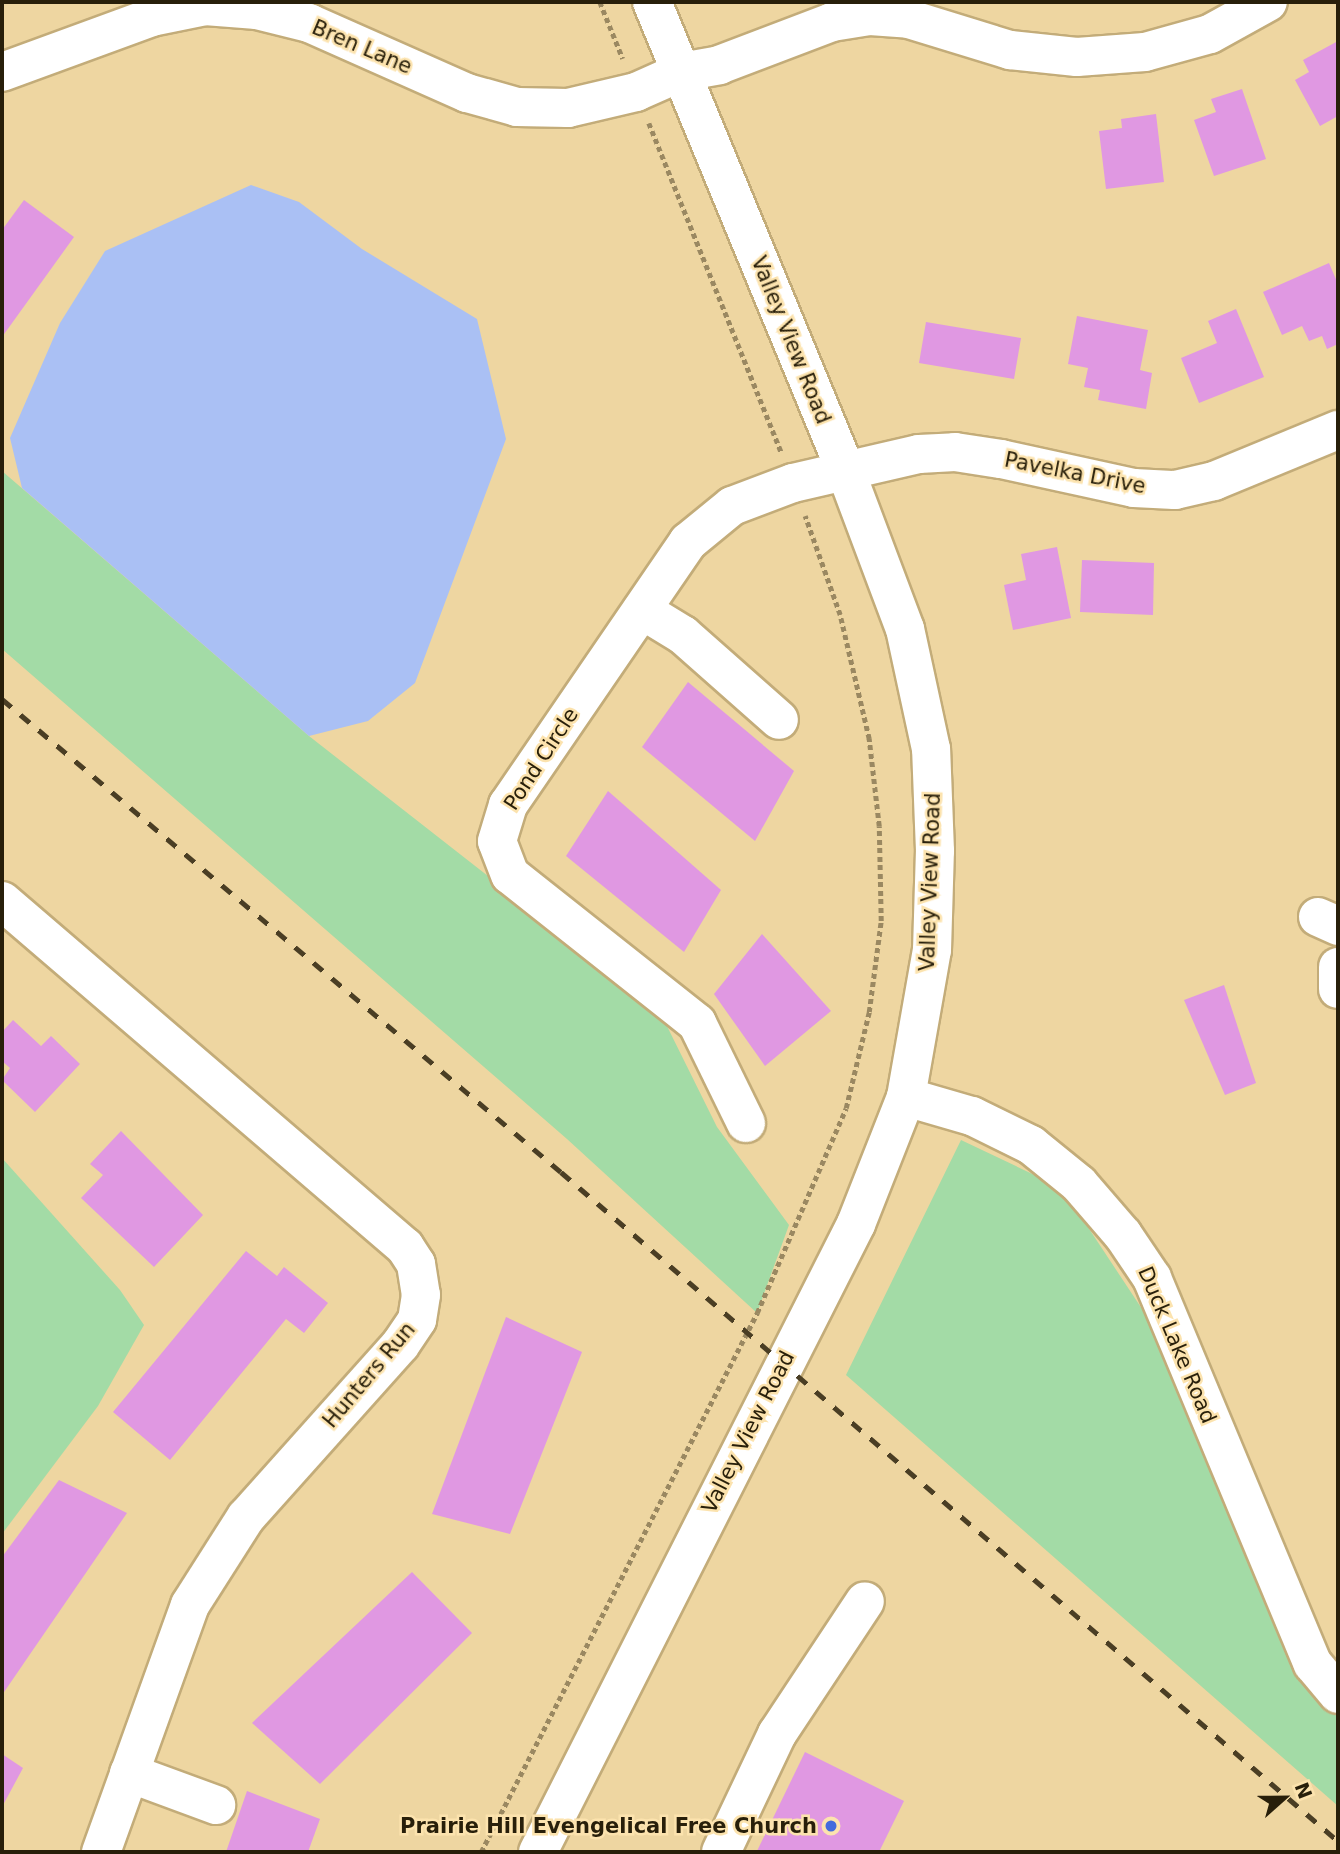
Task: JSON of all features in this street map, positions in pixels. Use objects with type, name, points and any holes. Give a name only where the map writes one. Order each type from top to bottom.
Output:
[{"type":"street","name":"Valley View Road","points":[[538,1852],[856,1224],[906,1097],[932,950],[935,851],[931,749],[905,629],[845,469],[652,2]]},
{"type":"street","name":"Bren Lane","points":[[2,72],[152,18],[205,6],[257,10],[309,23],[467,93],[517,107],[568,108],[636,92],[681,72],[719,65],[832,22],[870,16],[909,19],[1010,50],[1077,57],[1145,52],[1210,34],[1268,2]]},
{"type":"street","name":"Pavelka Drive","points":[[845,469],[919,454],[955,452],[1134,488],[1175,490],[1214,481],[1338,430]]},
{"type":"street","name":"Pond Circle","points":[[746,1123],[698,1023],[510,875],[497,841],[508,805],[688,542],[732,506],[793,483],[845,469]]},
{"type":"street","points":[[642,610],[682,635],[779,720]]},
{"type":"street","name":"Hunters Run","points":[[2,901],[405,1247],[416,1264],[421,1295],[417,1321],[246,1517],[190,1605],[101,1852]]},
{"type":"street","points":[[1338,967],[1338,989]]},
{"type":"street","name":"Duck Lake Road","points":[[906,1097],[972,1116],[1031,1144],[1079,1184],[1123,1235],[1153,1278],[1313,1664],[1338,1694]]},
{"type":"street","points":[[721,1852],[777,1734],[865,1601]]},
{"type":"street","points":[[129,1773],[216,1805]]},
{"type":"path","points":[[481,1852],[757,1313],[846,1108],[869,1012],[881,921],[879,826],[869,739],[840,615],[793,483],[600,2]]},
{"type":"green space","points":[[2,471],[309,736],[659,1010],[717,1127],[789,1225],[757,1313],[567,1139],[2,649]]},
{"type":"green space","points":[[961,1140],[1062,1188],[1150,1321],[1291,1663],[1338,1713],[1338,1806],[846,1375]]},
{"type":"green space","points":[[2,1158],[120,1290],[144,1325],[98,1406],[2,1534]]},
{"type":"water","points":[[251,185],[299,202],[362,249],[477,319],[506,439],[415,683],[368,721],[309,736],[22,488],[10,438],[60,323],[105,251]]},
{"type":"building","points":[[1338,41],[1338,116],[1320,126],[1295,80],[1309,72],[1303,60]]},
{"type":"building","points":[[1242,89],[1266,159],[1214,176],[1194,120],[1216,112],[1211,99]]},
{"type":"building","points":[[1156,114],[1164,182],[1106,189],[1099,131],[1122,128],[1121,119]]},
{"type":"building","points":[[24,200],[74,237],[2,337],[2,230]]},
{"type":"building","points":[[1329,263],[1338,284],[1338,344],[1327,349],[1322,336],[1309,341],[1302,326],[1282,335],[1263,292]]},
{"type":"building","points":[[1236,309],[1264,377],[1199,403],[1181,358],[1217,343],[1208,321]]},
{"type":"building","points":[[1077,316],[1148,330],[1140,370],[1152,373],[1146,409],[1098,400],[1100,390],[1084,387],[1088,368],[1068,364]]},
{"type":"building","points":[[926,322],[1021,338],[1014,379],[919,363]]},
{"type":"building","points":[[1057,547],[1071,618],[1013,630],[1004,585],[1026,580],[1021,554]]},
{"type":"building","points":[[1082,560],[1154,563],[1153,615],[1080,612]]},
{"type":"building","points":[[688,682],[794,771],[755,841],[642,747]]},
{"type":"building","points":[[608,791],[721,890],[684,952],[566,856]]},
{"type":"building","points":[[762,934],[831,1011],[765,1066],[714,994]]},
{"type":"building","points":[[1224,985],[1256,1083],[1225,1095],[1184,1000]]},
{"type":"building","points":[[13,1020],[41,1046],[51,1036],[80,1064],[35,1112],[2,1080],[10,1068],[2,1061],[2,1032]]},
{"type":"building","points":[[121,1131],[203,1215],[154,1267],[81,1198],[103,1175],[90,1164]]},
{"type":"building","points":[[246,1251],[277,1276],[284,1267],[328,1303],[304,1333],[286,1319],[170,1460],[113,1412]]},
{"type":"building","points":[[506,1317],[582,1352],[510,1534],[432,1514]]},
{"type":"building","points":[[59,1480],[127,1513],[2,1695],[2,1557]]},
{"type":"building","points":[[412,1572],[472,1633],[320,1784],[252,1723]]},
{"type":"building","name":"Prairie Hill Evengelical Free Church","points":[[805,1752],[904,1801],[879,1852],[757,1851]]},
{"type":"building","points":[[2,1754],[23,1768],[2,1807]]},
{"type":"building","points":[[247,1791],[320,1819],[308,1852],[226,1852]]},
{"type":"railway","points":[[2,699],[561,1172],[1338,1841]]},
{"type":"place","name":"Prairie Hill Evengelical Free Church","points":[[831,1826]]}]
